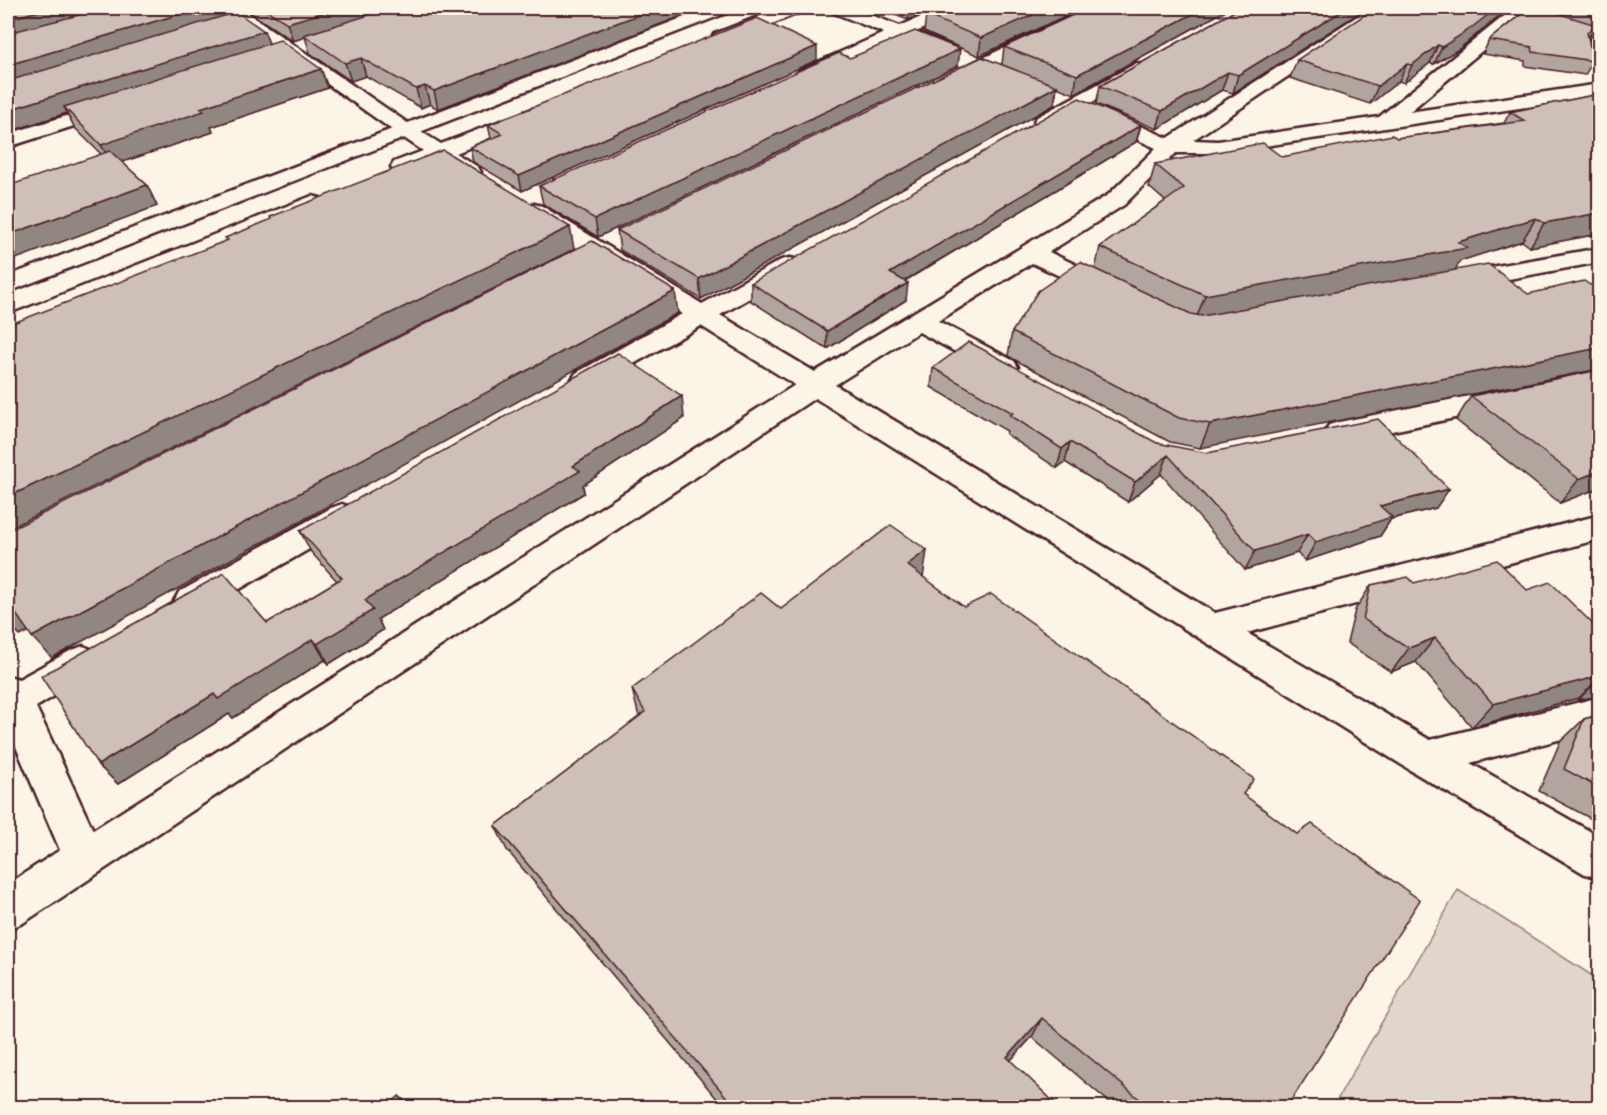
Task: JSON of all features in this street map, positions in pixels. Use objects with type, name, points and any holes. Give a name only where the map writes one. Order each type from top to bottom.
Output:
[{"type":"street","points":[[9,285],[723,8]]},
{"type":"street","points":[[698,47],[795,8]]},
{"type":"street","points":[[838,8],[993,70]]},
{"type":"street","points":[[792,81],[956,8]]},
{"type":"street","points":[[929,91],[993,70],[1099,8]]},
{"type":"street","points":[[8,908],[813,386],[1116,200],[1170,146],[1381,8]]},
{"type":"street","points":[[1386,121],[1519,8],[1558,19],[1599,36]]},
{"type":"street","points":[[234,18],[291,50],[439,153],[517,195],[597,250],[813,386],[1424,758],[1599,861]]},
{"type":"street","points":[[1023,133],[1064,100],[1155,58]]},
{"type":"street","points":[[1064,100],[1170,146],[1218,147],[1599,90]]},
{"type":"street","points":[[8,141],[132,101]]},
{"type":"street","points":[[383,175],[547,109]]},
{"type":"street","points":[[8,326],[328,197]]},
{"type":"street","points":[[567,390],[816,250]]},
{"type":"street","points":[[1029,252],[1131,301]]},
{"type":"street","points":[[1437,285],[1599,255]]},
{"type":"street","points":[[918,321],[1030,381]]},
{"type":"street","points":[[1318,436],[1599,379]]},
{"type":"street","points":[[170,612],[368,501]]},
{"type":"street","points":[[1212,628],[1599,527]]},
{"type":"street","points":[[84,857],[10,698],[108,647]]},
{"type":"street","points":[[1424,758],[1599,713]]},
{"type":"shaded area","points":[[1458,890],[1599,980],[1599,1107],[1333,1107]]},
{"type":"building","points":[[8,8],[50,8],[8,19]]},
{"type":"building","points":[[106,8],[200,8],[8,65],[8,33]]},
{"type":"building","points":[[263,8],[339,8],[287,23]]},
{"type":"building","points":[[392,8],[657,8],[434,91],[425,86],[416,89],[361,58],[345,63],[304,35]]},
{"type":"building","points":[[941,8],[1048,8],[981,38],[926,15]]},
{"type":"building","points":[[1088,8],[1204,8],[1077,75],[1004,47]]},
{"type":"building","points":[[1240,8],[1347,8],[1238,75],[1228,72],[1162,111],[1100,86]]},
{"type":"building","points":[[1375,8],[1497,8],[1467,31],[1442,47],[1438,45],[1412,65],[1407,64],[1378,86],[1297,60]]},
{"type":"building","points":[[1529,8],[1541,8],[1596,25],[1587,32],[1593,61],[1533,52],[1532,47],[1489,40]]},
{"type":"building","points":[[237,12],[264,31],[8,110],[8,81]]},
{"type":"building","points":[[757,18],[817,46],[519,176],[470,147],[503,134],[488,125]]},
{"type":"building","points":[[915,31],[960,49],[595,219],[539,186],[839,53],[850,58]]},
{"type":"building","points":[[280,40],[321,69],[200,108],[204,111],[101,145],[64,107]]},
{"type":"building","points":[[982,57],[1057,86],[699,279],[617,230]]},
{"type":"building","points":[[1599,94],[1599,213],[1544,223],[1536,218],[1458,242],[1467,248],[1205,295],[1100,247],[1184,188],[1155,164],[1263,143],[1282,157],[1392,135],[1397,138],[1525,121],[1510,112]]},
{"type":"building","points":[[1079,98],[1141,125],[890,273],[908,283],[827,331],[751,283]]},
{"type":"building","points":[[443,150],[570,227],[8,497],[8,325],[228,240],[225,238],[272,219],[270,217]]},
{"type":"building","points":[[110,151],[147,185],[8,235],[8,186]]},
{"type":"building","points":[[592,241],[675,291],[32,637],[12,608],[8,610],[8,531]]},
{"type":"building","points":[[1080,262],[1191,314],[1202,316],[1488,264],[1528,294],[1584,281],[1590,285],[1599,283],[1599,348],[1210,424],[1179,418],[1012,332],[1038,291]]},
{"type":"building","points":[[969,342],[1157,443],[1207,453],[1378,419],[1449,489],[1380,506],[1392,517],[1316,542],[1308,534],[1255,551],[1168,455],[1135,482],[1070,442],[1062,449],[1010,415],[1013,413],[933,368]]},
{"type":"building","points":[[618,353],[682,396],[573,466],[580,471],[365,600],[373,610],[317,644],[313,639],[218,699],[214,694],[98,765],[41,676],[224,573],[267,623],[342,578],[300,531]]},
{"type":"building","points":[[1599,370],[1599,471],[1579,479],[1471,396]]},
{"type":"building","points":[[891,525],[927,550],[907,565],[964,607],[991,594],[1254,779],[1243,794],[1297,834],[1312,824],[1420,900],[1287,1107],[1149,1107],[1042,1018],[1007,1057],[1059,1107],[735,1107],[495,826],[645,712],[632,689],[761,593],[781,609]]},
{"type":"building","points":[[1497,560],[1527,590],[1550,582],[1599,630],[1599,676],[1493,704],[1435,638],[1409,648],[1363,619],[1371,585],[1408,577],[1414,583]]},
{"type":"building","points":[[1599,715],[1599,788],[1564,769],[1584,719]]},
{"type":"building","points":[[399,1096],[407,1107],[387,1107]]}]
